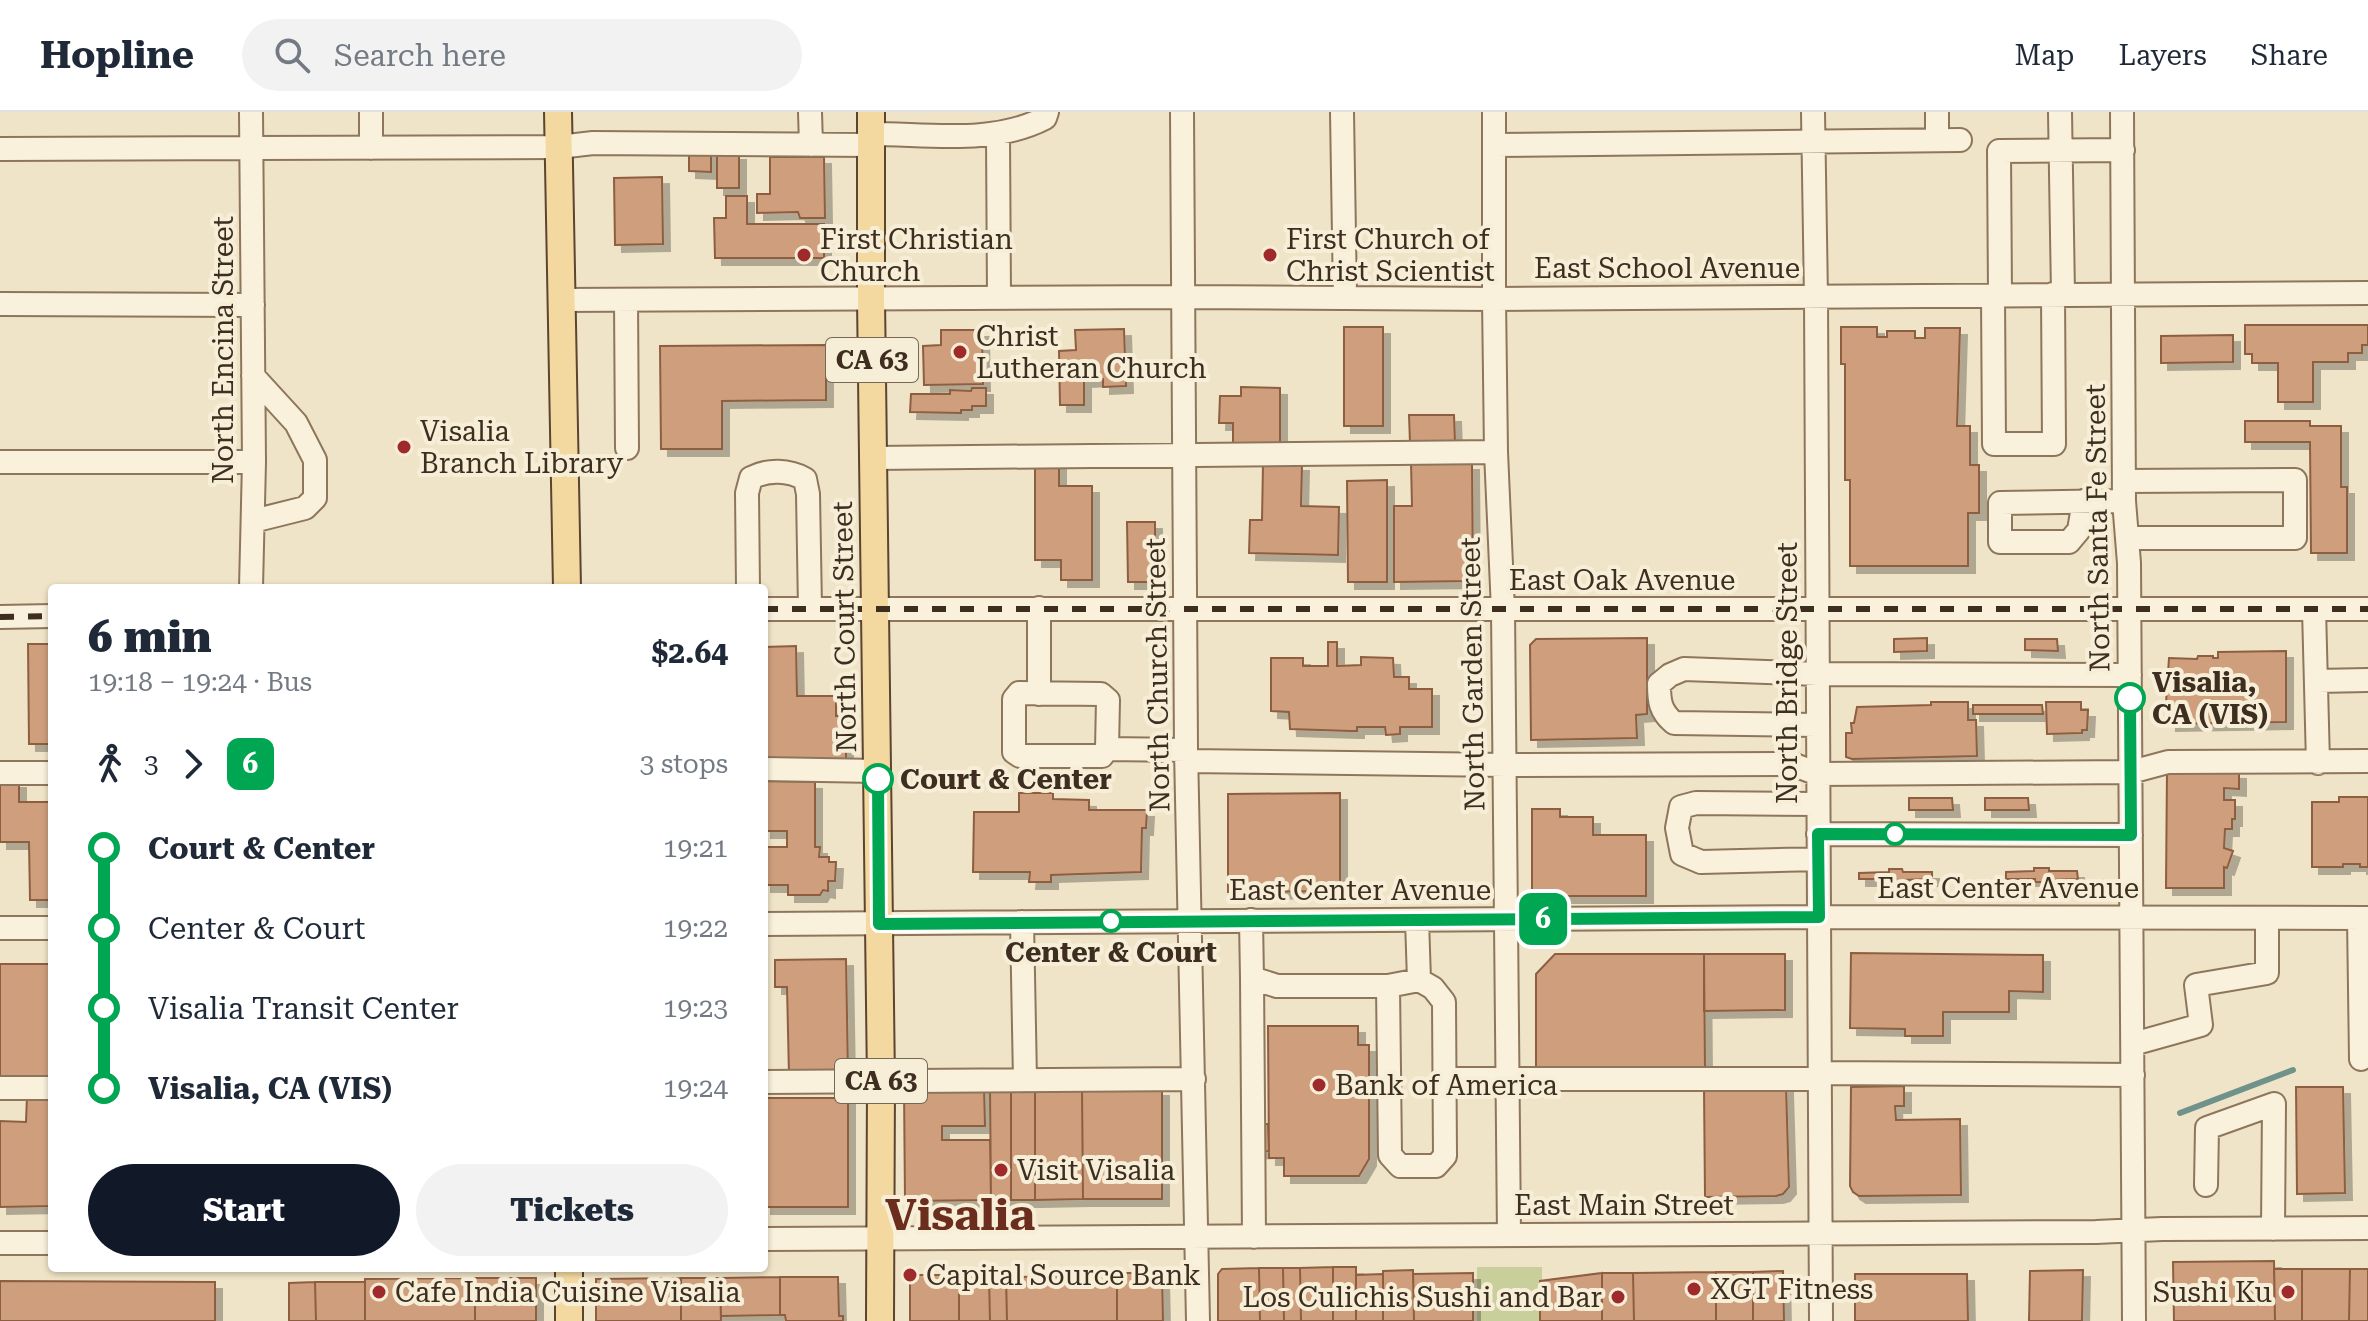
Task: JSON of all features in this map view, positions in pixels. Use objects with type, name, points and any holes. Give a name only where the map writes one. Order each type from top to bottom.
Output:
[{"type":"main road","points":[[558,112],[567,584]]},
{"type":"main road","name":"North Court Street","points":[[871,130],[880,1238]]},
{"type":"main road","name":"CA 63","points":[[880,1238],[880,1321]]},
{"type":"main road","points":[[569,1272],[569,1321]]},
{"type":"street","name":"North Encina Street","points":[[251,112],[254,462],[251,584]]},
{"type":"street","points":[[371,112],[371,148]]},
{"type":"street","points":[[810,112],[811,145]]},
{"type":"street","points":[[0,149],[559,147],[593,143],[811,145],[871,130],[998,135],[1033,124],[1045,118],[1047,112]]},
{"type":"street","name":"North Church Street","points":[[1182,112],[1186,756],[1198,1321]]},
{"type":"street","points":[[1342,112],[1345,298]]},
{"type":"street","name":"North Garden Street","points":[[1494,112],[1496,452],[1503,610],[1509,1235]]},
{"type":"street","name":"North Bridge Street","points":[[1813,112],[1821,1321]]},
{"type":"street","points":[[1937,112],[1937,140]]},
{"type":"street","points":[[2060,112],[2061,150],[2054,444],[1994,444],[1999,151],[2061,150],[2123,150]]},
{"type":"street","name":"North Santa Fe Street","points":[[2122,112],[2124,491],[2129,538],[2130,607],[2134,1321]]},
{"type":"street","points":[[998,135],[999,298]]},
{"type":"street","points":[[1494,145],[1960,140]]},
{"type":"street","name":"East School Avenue","points":[[560,300],[1816,298],[2368,293]]},
{"type":"street","points":[[626,300],[627,448]]},
{"type":"street","points":[[0,304],[253,305]]},
{"type":"street","points":[[253,376],[296,423],[315,460],[315,498],[305,508],[253,521]]},
{"type":"street","points":[[874,458],[1496,452]]},
{"type":"street","points":[[0,462],[254,462]]},
{"type":"street","points":[[748,584],[747,493],[751,478],[761,473],[793,472],[805,479],[808,494],[810,608]]},
{"type":"street","points":[[2084,501],[2124,491],[2295,480],[2295,538],[2129,538]]},
{"type":"street","points":[[1039,608],[1039,694]]},
{"type":"street","name":"East Oak Avenue","points":[[768,609],[2368,609]]},
{"type":"street","points":[[2314,609],[2318,763]]},
{"type":"street","points":[[0,617],[48,616]]},
{"type":"street","points":[[1817,725],[1674,723],[1664,714],[1659,703],[1659,684],[1684,669],[1817,674],[2130,675]]},
{"type":"street","points":[[2317,681],[2368,680]]},
{"type":"street","points":[[1019,693],[1101,694],[1108,700],[1107,749],[1102,756],[1020,756],[1014,752],[1014,699],[1019,693]]},
{"type":"street","points":[[1107,749],[1186,756],[1505,765],[1792,764],[1818,774],[2131,772],[2168,762],[2368,761]]},
{"type":"street","points":[[768,769],[877,771]]},
{"type":"street","points":[[0,773],[48,773]]},
{"type":"street","points":[[1818,804],[1696,803],[1681,807],[1677,828],[1682,854],[1701,862],[1818,859]]},
{"type":"street","points":[[1818,834],[2131,835]]},
{"type":"street","name":"East Center Avenue","points":[[768,924],[1819,917],[2364,918]]},
{"type":"street","points":[[2361,1059],[2364,918]]},
{"type":"street","points":[[2133,1044],[2201,1025],[2196,985],[2267,973],[2267,919]]},
{"type":"street","points":[[1251,920],[1254,1237]]},
{"type":"street","points":[[1417,920],[1419,980]]},
{"type":"street","points":[[1022,922],[1025,1080]]},
{"type":"street","points":[[0,928],[48,928]]},
{"type":"street","points":[[1252,978],[1277,986],[1388,986],[1419,980],[1433,988],[1444,1002],[1445,1156],[1436,1166],[1400,1166],[1390,1155],[1388,986]]},
{"type":"street","points":[[1443,1079],[2133,1075]]},
{"type":"street","points":[[768,1082],[1194,1079]]},
{"type":"street","points":[[0,1088],[48,1088]]},
{"type":"street","points":[[2206,1185],[2207,1128],[2274,1104],[2273,1229]]},
{"type":"street","name":"East Main Street","points":[[768,1239],[2368,1228]]},
{"type":"street","points":[[0,1243],[48,1243]]},
{"type":"green space","points":[[1477,1267],[1542,1267],[1542,1321],[1477,1321]]},
{"type":"building","points":[[689,151],[711,151],[711,172],[689,171]]},
{"type":"building","points":[[717,153],[739,153],[739,188],[717,188]]},
{"type":"building","points":[[770,157],[824,157],[825,218],[800,218],[798,212],[757,213],[757,194],[770,194]]},
{"type":"building","points":[[662,177],[663,244],[615,245],[614,178]]},
{"type":"building","points":[[726,196],[747,196],[747,224],[824,224],[824,258],[715,258],[714,218],[726,218]]},
{"type":"building","points":[[2245,325],[2368,325],[2368,345],[2362,345],[2362,353],[2348,353],[2348,362],[2313,362],[2313,402],[2278,402],[2278,363],[2252,363],[2252,354],[2245,354]]},
{"type":"building","points":[[1344,327],[1383,327],[1383,426],[1344,426]]},
{"type":"building","points":[[1841,327],[1877,327],[1877,337],[1887,337],[1887,331],[1915,331],[1915,338],[1925,338],[1925,328],[1960,328],[1957,426],[1970,426],[1970,465],[1979,465],[1979,513],[1968,513],[1968,566],[1850,566],[1850,480],[1845,480],[1845,364],[1841,364]]},
{"type":"building","points":[[1124,329],[1126,386],[1103,387],[1103,379],[1084,380],[1084,405],[1060,405],[1059,351],[1076,350],[1075,330]]},
{"type":"building","points":[[941,330],[982,330],[983,384],[924,385],[923,346],[941,345]]},
{"type":"building","points":[[2233,335],[2233,362],[2161,363],[2161,336]]},
{"type":"building","points":[[826,345],[826,400],[722,401],[722,449],[661,449],[660,346]]},
{"type":"building","points":[[1241,387],[1280,388],[1280,448],[1233,448],[1233,423],[1219,423],[1220,396],[1241,396]]},
{"type":"building","points":[[972,388],[986,388],[986,406],[972,406],[972,410],[961,410],[961,413],[910,412],[911,394],[950,394],[950,390],[971,391]]},
{"type":"building","points":[[1409,415],[1454,415],[1455,443],[1410,443]]},
{"type":"building","points":[[2245,421],[2310,421],[2310,426],[2341,426],[2341,487],[2347,487],[2347,553],[2311,553],[2310,442],[2245,442]]},
{"type":"building","points":[[1035,463],[1059,463],[1059,486],[1092,486],[1092,580],[1061,580],[1061,560],[1035,560]]},
{"type":"building","points":[[1411,463],[1472,463],[1473,581],[1394,582],[1394,506],[1412,506]]},
{"type":"building","points":[[1263,464],[1302,464],[1301,506],[1339,507],[1338,555],[1249,553],[1250,520],[1262,520]]},
{"type":"building","points":[[1387,480],[1387,582],[1348,582],[1347,481]]},
{"type":"building","points":[[1127,522],[1155,522],[1155,582],[1128,582]]},
{"type":"building","points":[[1647,638],[1647,714],[1636,715],[1637,738],[1531,740],[1530,645],[1536,639]]},
{"type":"building","points":[[1927,638],[1927,651],[1894,652],[1894,639]]},
{"type":"building","points":[[2025,639],[2057,639],[2058,651],[2025,650]]},
{"type":"building","points":[[1328,642],[1337,642],[1337,666],[1361,665],[1361,657],[1393,658],[1394,677],[1409,677],[1409,689],[1432,689],[1432,727],[1400,727],[1400,734],[1386,735],[1385,727],[1357,727],[1357,731],[1290,729],[1289,712],[1271,711],[1271,658],[1303,658],[1303,666],[1328,666]]},
{"type":"building","points":[[28,644],[48,644],[48,744],[29,744]]},
{"type":"building","points":[[796,646],[797,696],[836,696],[836,716],[846,716],[846,762],[768,763],[768,647]]},
{"type":"building","points":[[2286,651],[2286,722],[2169,724],[2169,703],[2166,703],[2169,658],[2218,658],[2218,652]]},
{"type":"building","points":[[1931,702],[1968,702],[1968,720],[1976,720],[1977,756],[1846,757],[1846,733],[1852,733],[1851,723],[1854,723],[1857,707],[1931,705]]},
{"type":"building","points":[[2046,702],[2081,702],[2081,710],[2088,710],[2087,730],[2082,730],[2082,733],[2047,734]]},
{"type":"building","points":[[1973,705],[2042,705],[2043,714],[1973,714]]},
{"type":"building","points":[[2167,770],[2239,772],[2239,789],[2224,788],[2224,800],[2235,800],[2235,819],[2232,819],[2232,829],[2225,829],[2224,848],[2233,851],[2227,868],[2224,867],[2224,888],[2166,888]]},
{"type":"building","points":[[0,781],[19,781],[19,802],[48,802],[48,900],[30,900],[29,842],[0,842]]},
{"type":"building","points":[[768,781],[815,782],[815,847],[820,847],[819,857],[829,857],[829,862],[836,862],[835,881],[828,881],[828,891],[823,890],[820,895],[788,895],[788,885],[768,885],[768,847],[787,847],[787,831],[768,831]]},
{"type":"building","points":[[1019,793],[1053,793],[1053,799],[1089,800],[1089,810],[1147,810],[1146,828],[1142,828],[1141,872],[1051,875],[1051,882],[1029,882],[1030,872],[973,872],[974,812],[1019,812]]},
{"type":"building","points":[[1340,793],[1340,891],[1228,892],[1228,794]]},
{"type":"building","points":[[2339,797],[2368,797],[2368,867],[2343,864],[2343,867],[2312,867],[2312,802],[2339,802]]},
{"type":"building","points":[[1909,798],[1952,798],[1953,810],[1909,810]]},
{"type":"building","points":[[1985,798],[2028,798],[2029,810],[1985,810]]},
{"type":"building","points":[[1532,809],[1560,809],[1560,817],[1593,817],[1593,835],[1646,835],[1646,896],[1532,896]]},
{"type":"building","points":[[2034,868],[2077,871],[2078,879],[2035,882],[2035,879],[2006,879],[2006,872],[2034,871]]},
{"type":"building","points":[[1889,869],[1932,872],[1932,879],[1889,882],[1889,879],[1859,879],[1859,873],[1889,872]]},
{"type":"building","points":[[1851,953],[2043,955],[2043,992],[2009,991],[2009,1012],[1943,1012],[1943,1036],[1905,1036],[1905,1029],[1850,1028]]},
{"type":"building","points":[[1555,954],[1704,954],[1705,1071],[1536,1072],[1536,974]]},
{"type":"building","points":[[1704,954],[1785,954],[1785,1010],[1704,1011]]},
{"type":"building","points":[[846,959],[848,1074],[789,1075],[787,987],[775,987],[775,960]]},
{"type":"building","points":[[0,964],[48,964],[48,1081],[0,1081]]},
{"type":"building","name":"Bank of America","points":[[1268,1026],[1358,1026],[1358,1045],[1369,1045],[1369,1159],[1359,1176],[1284,1176],[1284,1158],[1269,1158]]},
{"type":"building","points":[[1786,1086],[1789,1187],[1776,1196],[1705,1197],[1704,1087]]},
{"type":"building","points":[[1904,1086],[1904,1106],[1895,1106],[1896,1120],[1960,1119],[1961,1195],[1859,1196],[1853,1192],[1850,1186],[1851,1087]]},
{"type":"building","points":[[904,1087],[984,1087],[985,1126],[942,1126],[942,1140],[990,1140],[991,1200],[905,1201]]},
{"type":"building","points":[[2296,1087],[2343,1087],[2345,1193],[2297,1194]]},
{"type":"building","name":"Visit Visalia","points":[[990,1089],[1011,1089],[1011,1200],[991,1200]]},
{"type":"building","points":[[1011,1089],[1035,1089],[1035,1200],[1011,1200]]},
{"type":"building","points":[[1035,1089],[1082,1089],[1083,1199],[1035,1200]]},
{"type":"building","points":[[1082,1089],[1162,1089],[1162,1199],[1083,1199]]},
{"type":"building","points":[[27,1096],[48,1096],[48,1206],[0,1207],[0,1121],[26,1122]]},
{"type":"building","points":[[768,1098],[848,1098],[848,1207],[768,1207]]},
{"type":"building","points":[[1243,1124],[1268,1124],[1269,1151],[1243,1152]]},
{"type":"building","points":[[2274,1261],[2275,1321],[2174,1321],[2173,1262]]},
{"type":"building","points":[[1333,1267],[1333,1321],[1301,1321],[1300,1268]]},
{"type":"building","points":[[1333,1267],[1356,1267],[1356,1321],[1333,1321]]},
{"type":"building","points":[[1259,1268],[1260,1321],[1218,1321],[1218,1274],[1222,1269]]},
{"type":"building","points":[[1259,1268],[1283,1268],[1284,1321],[1260,1321]]},
{"type":"building","points":[[1283,1268],[1300,1268],[1301,1321],[1284,1321]]},
{"type":"building","points":[[2274,1269],[2302,1269],[2302,1321],[2275,1321]]},
{"type":"building","points":[[2302,1269],[2350,1269],[2349,1321],[2302,1321]]},
{"type":"building","points":[[2350,1269],[2368,1269],[2368,1321],[2349,1321]]},
{"type":"building","points":[[1413,1270],[1414,1321],[1383,1321],[1383,1271]]},
{"type":"building","points":[[2083,1270],[2082,1321],[2029,1321],[2030,1271]]},
{"type":"building","points":[[1783,1271],[1784,1321],[1753,1321],[1753,1272]]},
{"type":"building","points":[[1716,1272],[1716,1321],[1634,1321],[1633,1273]]},
{"type":"building","points":[[1716,1272],[1753,1272],[1753,1321],[1716,1321]]},
{"type":"building","points":[[1117,1273],[1162,1273],[1163,1321],[1117,1321]]},
{"type":"building","points":[[1473,1273],[1473,1321],[1414,1321],[1413,1274]]},
{"type":"building","points":[[1602,1273],[1602,1321],[1540,1321],[1540,1281]]},
{"type":"building","name":"Los Culichis Sushi and Bar","points":[[1602,1273],[1633,1273],[1634,1321],[1602,1321]]},
{"type":"building","points":[[1383,1274],[1383,1321],[1356,1321],[1356,1275]]},
{"type":"building","points":[[1855,1274],[1967,1274],[1968,1321],[1855,1321]]},
{"type":"building","points":[[910,1275],[959,1275],[959,1321],[910,1321]]},
{"type":"building","points":[[959,1275],[989,1276],[990,1321],[959,1321]]},
{"type":"building","points":[[1006,1275],[1007,1321],[990,1321],[989,1276]]},
{"type":"building","points":[[1117,1276],[1117,1321],[1007,1321],[1006,1277]]},
{"type":"building","points":[[780,1277],[838,1277],[839,1316],[843,1316],[843,1321],[786,1321],[785,1315],[780,1315]]},
{"type":"building","points":[[780,1277],[780,1315],[721,1316],[720,1278]]},
{"type":"building","points":[[475,1278],[536,1278],[536,1321],[475,1321]]},
{"type":"building","points":[[475,1278],[475,1321],[365,1321],[365,1279]]},
{"type":"building","points":[[681,1278],[681,1321],[596,1321],[596,1279]]},
{"type":"building","points":[[681,1278],[720,1278],[721,1321],[681,1321]]},
{"type":"building","points":[[0,1281],[215,1282],[215,1321],[0,1321]]},
{"type":"building","points":[[315,1282],[365,1282],[365,1321],[316,1321]]},
{"type":"building","points":[[315,1282],[316,1321],[289,1321],[289,1283]]},
{"type":"waterway","points":[[2180,1113],[2293,1070]]},
{"type":"railway","points":[[768,609],[2368,609]]},
{"type":"railway","points":[[0,617],[48,616]]},
{"type":"bus line","name":"6","points":[[878,779],[879,924],[1819,917],[1818,834],[2131,835],[2130,698]]},
{"type":"place","name":"First Christian Church","points":[[804,255]]},
{"type":"place","name":"First Church of Christ Scientist","points":[[1270,255]]},
{"type":"place","name":"Christ Lutheran Church","points":[[960,352]]},
{"type":"place","name":"Visalia Branch Library","points":[[404,447]]},
{"type":"place","name":"Visalia, CA (VIS)","points":[[2130,698]]},
{"type":"place","name":"Court & Center","points":[[878,779]]},
{"type":"place","name":"Center & Court","points":[[1111,921]]},
{"type":"place","name":"Bank of America","points":[[1319,1085]]},
{"type":"place","name":"Visit Visalia","points":[[1001,1170]]},
{"type":"place","name":"Capital Source Bank","points":[[910,1275]]},
{"type":"place","name":"XGT Fitness","points":[[1694,1289]]},
{"type":"place","name":"Cafe India Cuisine Visalia","points":[[379,1292]]},
{"type":"place","name":"Sushi Ku","points":[[2288,1292]]},
{"type":"place","name":"Los Culichis Sushi and Bar","points":[[1618,1297]]},
{"type":"district","name":"Visalia","points":[[960,1215]]}]
